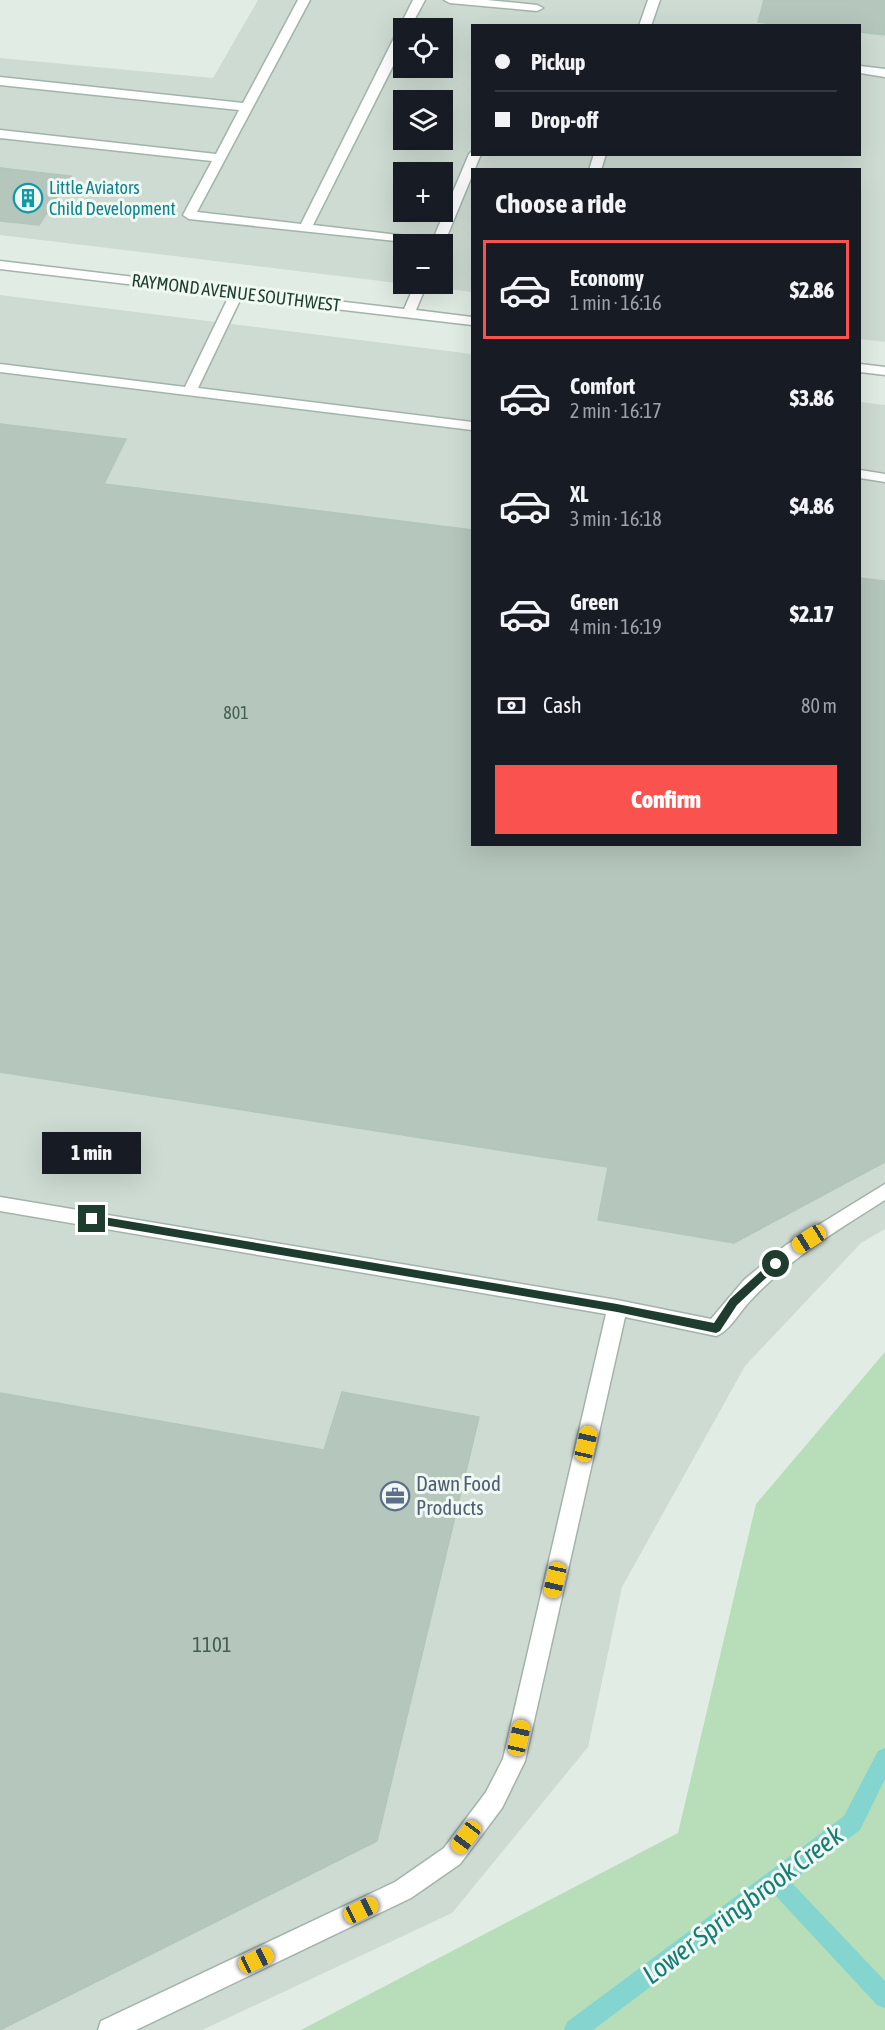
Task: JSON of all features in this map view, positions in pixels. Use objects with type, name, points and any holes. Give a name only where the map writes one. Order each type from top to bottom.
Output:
[{"type":"street","points":[[304,0],[189,215],[393,239]]},
{"type":"street","points":[[410,18],[419,0]]},
{"type":"street","points":[[450,0],[537,8]]},
{"type":"street","points":[[646,24],[654,0]]},
{"type":"street","points":[[305,228],[393,52]]},
{"type":"street","points":[[861,70],[885,73]]},
{"type":"street","points":[[0,81],[247,107]]},
{"type":"street","points":[[0,134],[220,158]]},
{"type":"street","points":[[441,234],[474,156]]},
{"type":"street","name":"RAYMOND AVENUE SOUTHWEST","points":[[0,265],[471,321]]},
{"type":"street","points":[[190,391],[237,293]]},
{"type":"street","points":[[408,314],[417,294]]},
{"type":"street","points":[[0,368],[471,426]]},
{"type":"street","points":[[861,368],[885,371]]},
{"type":"street","points":[[861,474],[885,478]]},
{"type":"street","points":[[0,1204],[617,1308],[716,1328],[734,1302],[790,1251],[885,1191]]},
{"type":"street","points":[[110,2030],[403,1890],[452,1856],[494,1800],[514,1761],[617,1308]]},
{"type":"shaded area","points":[[258,0],[885,0],[885,342],[861,339],[861,168],[471,168],[471,292],[453,290],[453,234],[393,234],[393,283],[0,235],[0,58],[213,78]]},
{"type":"shaded area","points":[[0,295],[471,354],[471,846],[861,846],[861,402],[885,405],[885,1229],[861,1243],[745,1366],[622,1587],[588,1747],[452,1913],[202,2030],[0,2030]]},
{"type":"green space","points":[[885,1352],[885,2030],[301,2030],[678,1833],[756,1504]]},
{"type":"building","points":[[764,0],[885,0],[885,35],[861,32],[861,24],[758,22]]},
{"type":"building","name":"Little Aviators Child Development","points":[[0,168],[71,176],[39,225],[0,221]]},
{"type":"building","points":[[0,424],[126,439],[104,484],[471,530],[471,846],[861,846],[861,578],[885,581],[885,1162],[734,1243],[598,1220],[608,1167],[0,1072]]},
{"type":"building","points":[[342,1392],[479,1417],[377,1841],[0,2030],[0,1393],[324,1450]]},
{"type":"waterway","name":"Lower Springbrook Creek","points":[[775,1880],[852,1823],[885,1758]]},
{"type":"waterway","name":"Lower Springbrook Creek","points":[[575,2030],[775,1880]]},
{"type":"waterway","points":[[775,1880],[885,1997]]},
{"type":"place","name":"Little Aviators Child Development","points":[[28,198]]},
{"type":"place","name":"Dawn Food Products","points":[[395,1496]]},
{"type":"route","points":[[92,1219],[617,1308],[716,1328],[734,1302],[776,1264]]}]
